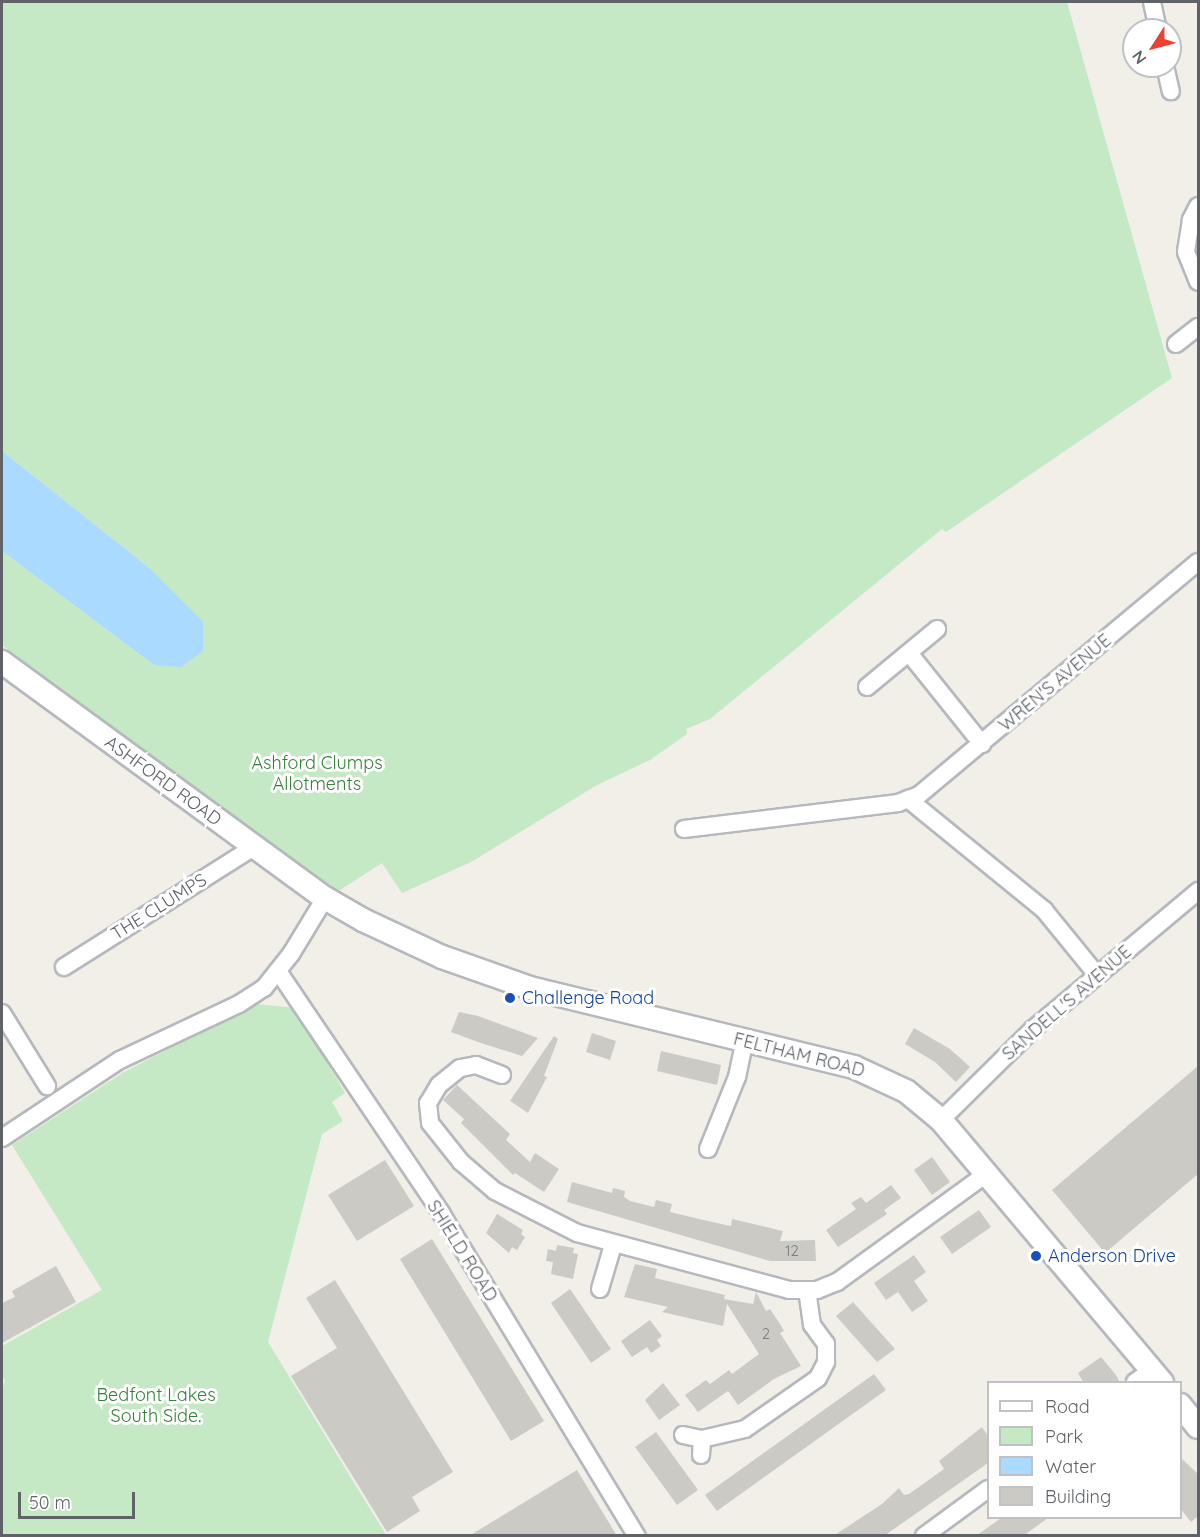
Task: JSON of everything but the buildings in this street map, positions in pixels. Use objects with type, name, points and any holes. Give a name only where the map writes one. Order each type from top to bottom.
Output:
[{"type":"main road","name":"ASHFORD ROAD","points":[[2,662],[325,898]]},
{"type":"main road","name":"FELTHAM ROAD","points":[[325,898],[442,957],[530,988],[745,1040],[884,1077],[941,1120],[1150,1378]]},
{"type":"main road","points":[[1182,1407],[1198,1426]]},
{"type":"street","points":[[1152,2],[1155,18]]},
{"type":"street","points":[[1168,78],[1171,91]]},
{"type":"street","points":[[1198,206],[1191,220],[1186,252],[1198,282]]},
{"type":"street","points":[[1176,344],[1198,327]]},
{"type":"street","name":"WREN'S AVENUE","points":[[684,829],[908,799],[982,744],[1198,562]]},
{"type":"street","points":[[867,687],[937,629]]},
{"type":"street","points":[[909,653],[982,744]]},
{"type":"street","points":[[908,799],[1044,910],[1097,975]]},
{"type":"street","name":"THE CLUMPS","points":[[64,967],[254,847]]},
{"type":"street","name":"SANDELL'S AVENUE","points":[[941,1120],[1032,1030],[1198,891]]},
{"type":"street","points":[[2,1138],[120,1060],[240,1004],[264,988],[278,972],[325,898]]},
{"type":"street","name":"SHIELD ROAD","points":[[278,972],[441,1213],[637,1536]]},
{"type":"street","points":[[2,1013],[47,1086]]},
{"type":"street","points":[[708,1149],[737,1077],[745,1040]]},
{"type":"street","points":[[502,1075],[476,1065],[460,1068],[439,1085],[428,1104],[430,1123],[461,1162],[495,1191],[577,1233],[613,1245],[789,1290],[807,1290],[837,1282],[986,1174]]},
{"type":"street","points":[[600,1289],[613,1245]]},
{"type":"street","points":[[684,1435],[702,1447],[745,1429],[818,1377],[826,1362],[826,1344],[812,1325],[807,1290]]},
{"type":"street","points":[[924,1536],[987,1490]]},
{"type":"green space","name":"Ashford Clumps Allotments","points":[[2,2],[1067,2],[1172,378],[946,532],[942,529],[710,719],[686,729],[687,734],[650,760],[597,785],[471,862],[402,893],[382,863],[334,894],[2,645],[2,551],[154,665],[148,567],[2,451]]},
{"type":"green space","name":"Bedfont Lakes South Side.","points":[[256,1004],[295,1008],[345,1093],[332,1102],[343,1121],[322,1134],[268,1342],[386,1535],[2,1535],[2,1390],[5,1380],[2,1377],[2,1346],[102,1290],[12,1145],[124,1072]]},
{"type":"water","points":[[2,451],[148,567],[203,622],[203,651],[181,667],[154,665],[2,551]]},
{"type":"place","name":"Challenge Road","points":[[510,998]]},
{"type":"place","name":"Anderson Drive","points":[[1036,1256]]}]
